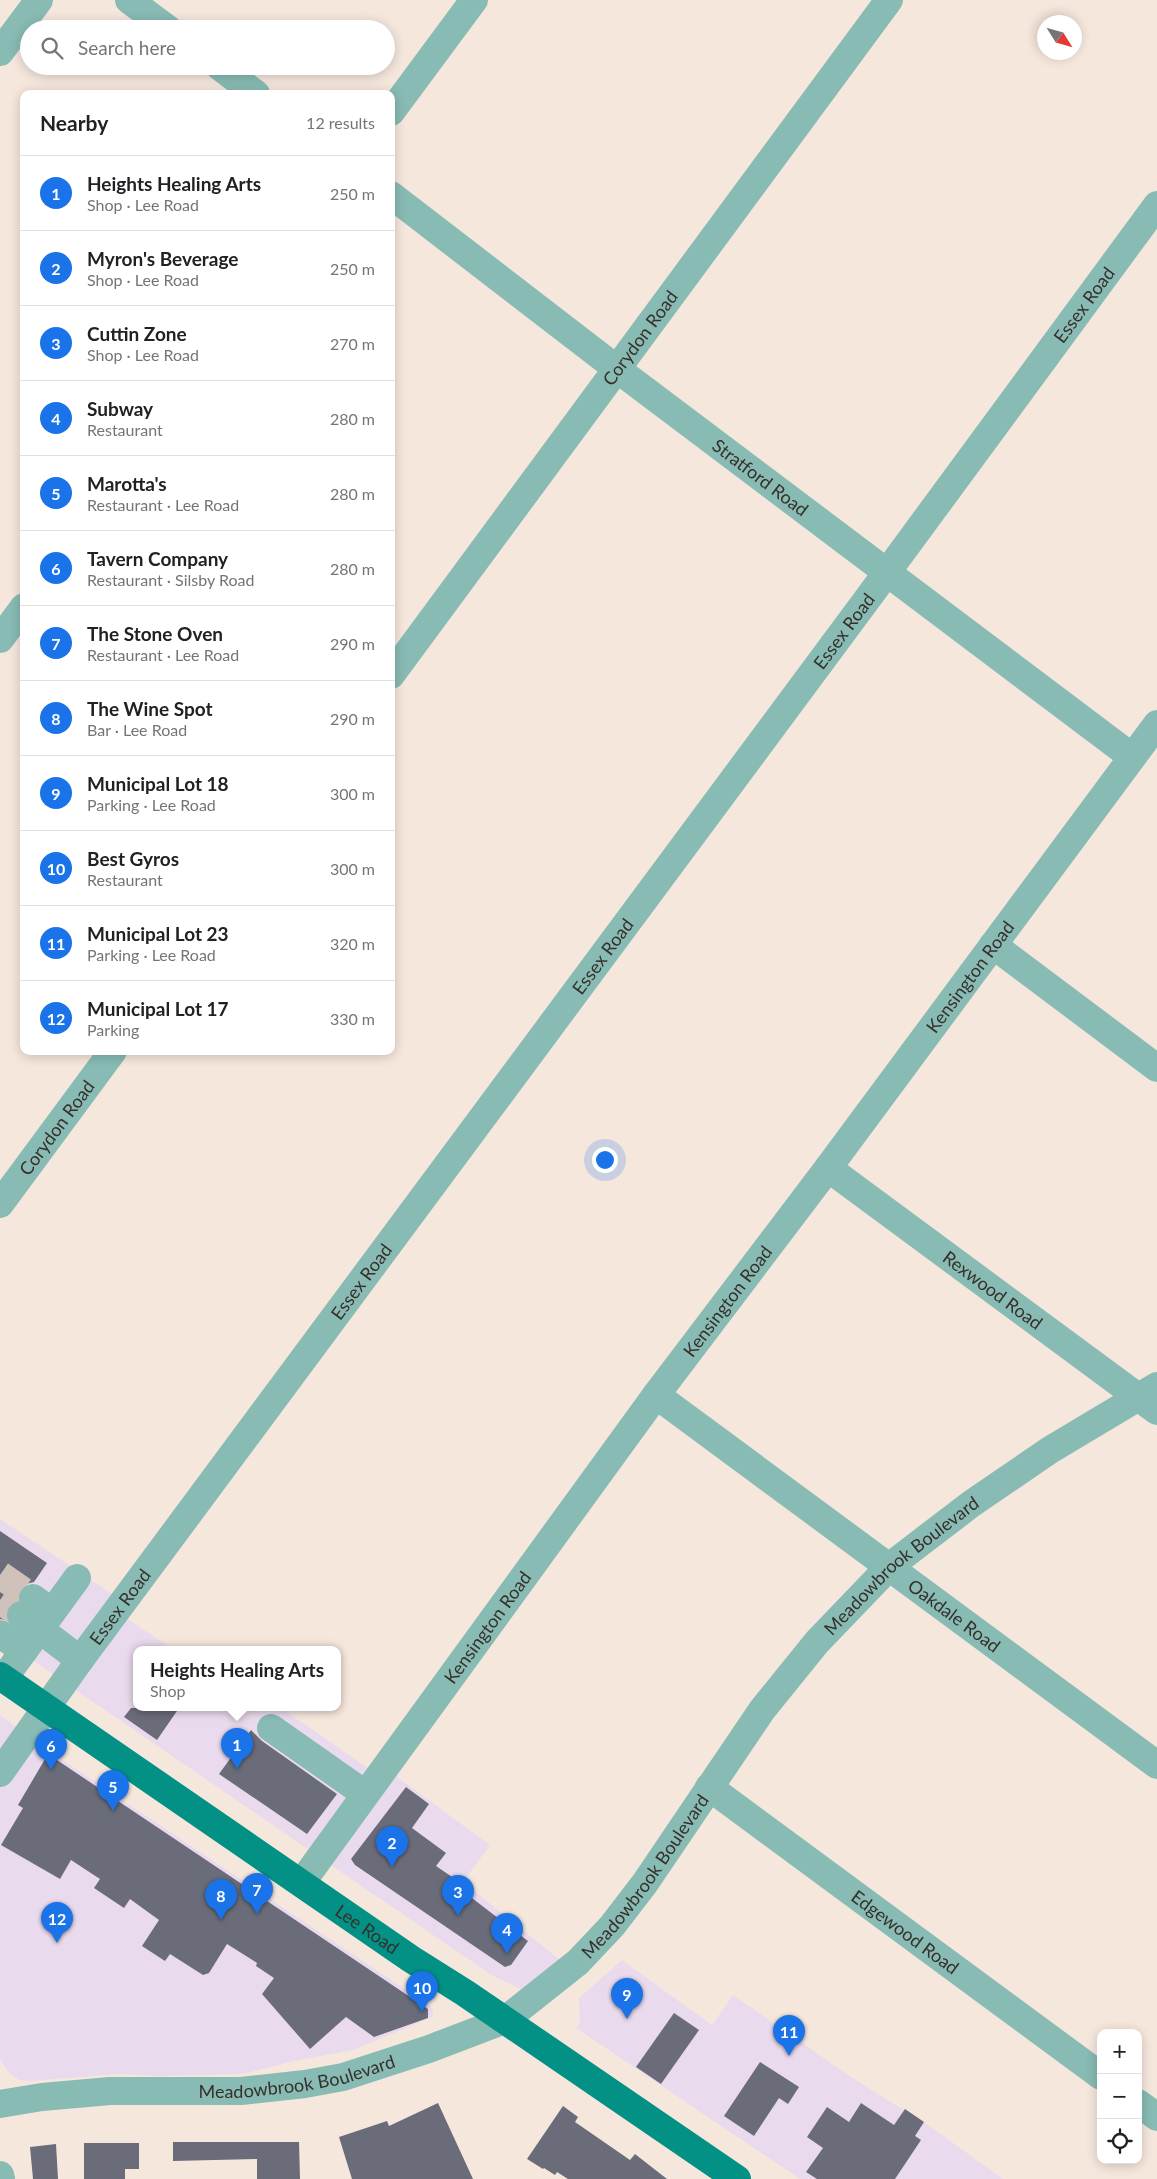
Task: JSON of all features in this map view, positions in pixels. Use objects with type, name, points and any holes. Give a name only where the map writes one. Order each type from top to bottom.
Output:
[{"type":"main road","name":"Lee Road","points":[[2,1677],[302,1882],[411,1959],[505,2020],[737,2179]]},
{"type":"street","points":[[23,20],[38,0]]},
{"type":"street","points":[[129,0],[156,20]]},
{"type":"street","points":[[395,107],[474,0]]},
{"type":"street","name":"Corydon Road","points":[[395,670],[888,0]]},
{"type":"street","points":[[0,52],[20,25]]},
{"type":"street","points":[[231,75],[251,90]]},
{"type":"street","name":"Stratford Road","points":[[395,198],[1132,757]]},
{"type":"street","name":"Essex Road","points":[[0,1773],[80,1660],[1157,205]]},
{"type":"street","points":[[0,639],[20,612]]},
{"type":"street","name":"Kensington Road","points":[[302,1882],[656,1395],[828,1168],[1157,724]]},
{"type":"street","points":[[993,945],[1157,1068]]},
{"type":"street","name":"Corydon Road","points":[[0,1204],[110,1055]]},
{"type":"street","name":"Rexwood Road","points":[[828,1168],[1151,1398]]},
{"type":"street","name":"Oakdale Road","points":[[656,1395],[1157,1765]]},
{"type":"street","name":"Meadowbrook Boulevard","points":[[0,2104],[42,2097],[110,2091],[241,2091],[305,2084],[343,2077],[369,2069],[429,2049],[505,2020],[578,1962],[612,1926],[645,1883],[762,1710],[817,1642],[890,1566],[971,1504],[1042,1455],[1151,1398]]},
{"type":"street","points":[[2,1677],[24,1651],[36,1614],[77,1578]]},
{"type":"street","points":[[36,1614],[80,1660]]},
{"type":"street","points":[[0,1634],[24,1651]]},
{"type":"street","points":[[271,1728],[365,1794]]},
{"type":"street","name":"Edgewood Road","points":[[709,1787],[1098,2074]]},
{"type":"street","points":[[1142,2106],[1157,2117]]},
{"type":"shaded area","points":[[0,1519],[133,1608],[126,1618],[168,1646],[133,1646],[133,1711],[285,1711],[371,1770],[378,1763],[490,1845],[463,1882],[560,1960],[521,1989],[493,1976],[0,1638]]},
{"type":"shaded area","points":[[0,1715],[46,1749],[433,2008],[432,2017],[353,2050],[294,2061],[243,2074],[158,2076],[118,2074],[31,2081],[19,2080],[8,2072],[0,2059]]},
{"type":"shaded area","points":[[622,1960],[712,2025],[733,1995],[854,2079],[931,2127],[1003,2179],[800,2179],[576,2028],[580,2023],[579,1998]]},
{"type":"building","points":[[0,1531],[47,1563],[34,1582],[26,1584],[20,1589],[18,1600],[8,1606],[6,1620],[0,1619]]},
{"type":"building","points":[[131,1708],[133,1708],[133,1711],[177,1711],[157,1740],[124,1717]]},
{"type":"building","points":[[251,1730],[262,1741],[337,1794],[307,1834],[219,1774]]},
{"type":"building","points":[[48,1754],[428,2009],[428,2018],[374,2037],[346,2017],[310,2049],[262,1994],[274,1978],[256,1966],[257,1963],[227,1944],[209,1973],[203,1975],[170,1954],[165,1961],[142,1946],[159,1920],[130,1899],[124,1908],[94,1888],[100,1879],[71,1860],[60,1879],[1,1845],[23,1808],[18,1805]]},
{"type":"building","points":[[406,1787],[429,1804],[412,1828],[446,1853],[436,1866],[458,1881],[455,1885],[528,1941],[511,1965],[505,1967],[355,1865],[351,1859]]},
{"type":"building","points":[[674,2013],[699,2030],[661,2084],[636,2067]]},
{"type":"building","points":[[760,2062],[799,2087],[788,2104],[779,2098],[754,2136],[724,2116]]},
{"type":"building","points":[[438,2103],[473,2179],[352,2179],[339,2137],[387,2121],[389,2126]]},
{"type":"building","points":[[861,2103],[894,2125],[905,2109],[924,2122],[915,2136],[921,2140],[895,2179],[817,2179],[806,2172],[823,2148],[807,2137],[827,2107],[849,2122]]},
{"type":"building","points":[[563,2106],[578,2117],[575,2122],[630,2160],[635,2154],[667,2179],[568,2179],[557,2172],[555,2175],[527,2159]]},
{"type":"building","points":[[173,2142],[299,2142],[300,2179],[257,2179],[257,2159],[173,2161]]},
{"type":"building","points":[[84,2143],[139,2143],[139,2169],[125,2169],[125,2179],[84,2179]]},
{"type":"building","points":[[56,2144],[58,2179],[33,2179],[30,2147]]},
{"type":"tunnel","points":[[0,1575],[33,1598]]},
{"type":"tunnel","points":[[0,1600],[21,1615]]},
{"type":"place","name":"Heights Healing Arts","points":[[237,1769]]},
{"type":"place","name":"Tavern Company","points":[[51,1770]]},
{"type":"place","name":"Marotta's","points":[[113,1811]]},
{"type":"place","name":"Myron's Beverage","points":[[392,1867]]},
{"type":"place","name":"The Stone Oven","points":[[257,1914]]},
{"type":"place","name":"Cuttin Zone","points":[[458,1916]]},
{"type":"place","name":"The Wine Spot","points":[[221,1920]]},
{"type":"place","name":"Municipal Lot 17","points":[[57,1943]]},
{"type":"place","name":"Subway","points":[[507,1954]]},
{"type":"place","name":"Best Gyros","points":[[422,2012]]},
{"type":"place","name":"Municipal Lot 18","points":[[627,2019]]},
{"type":"place","name":"Municipal Lot 23","points":[[789,2056]]}]
